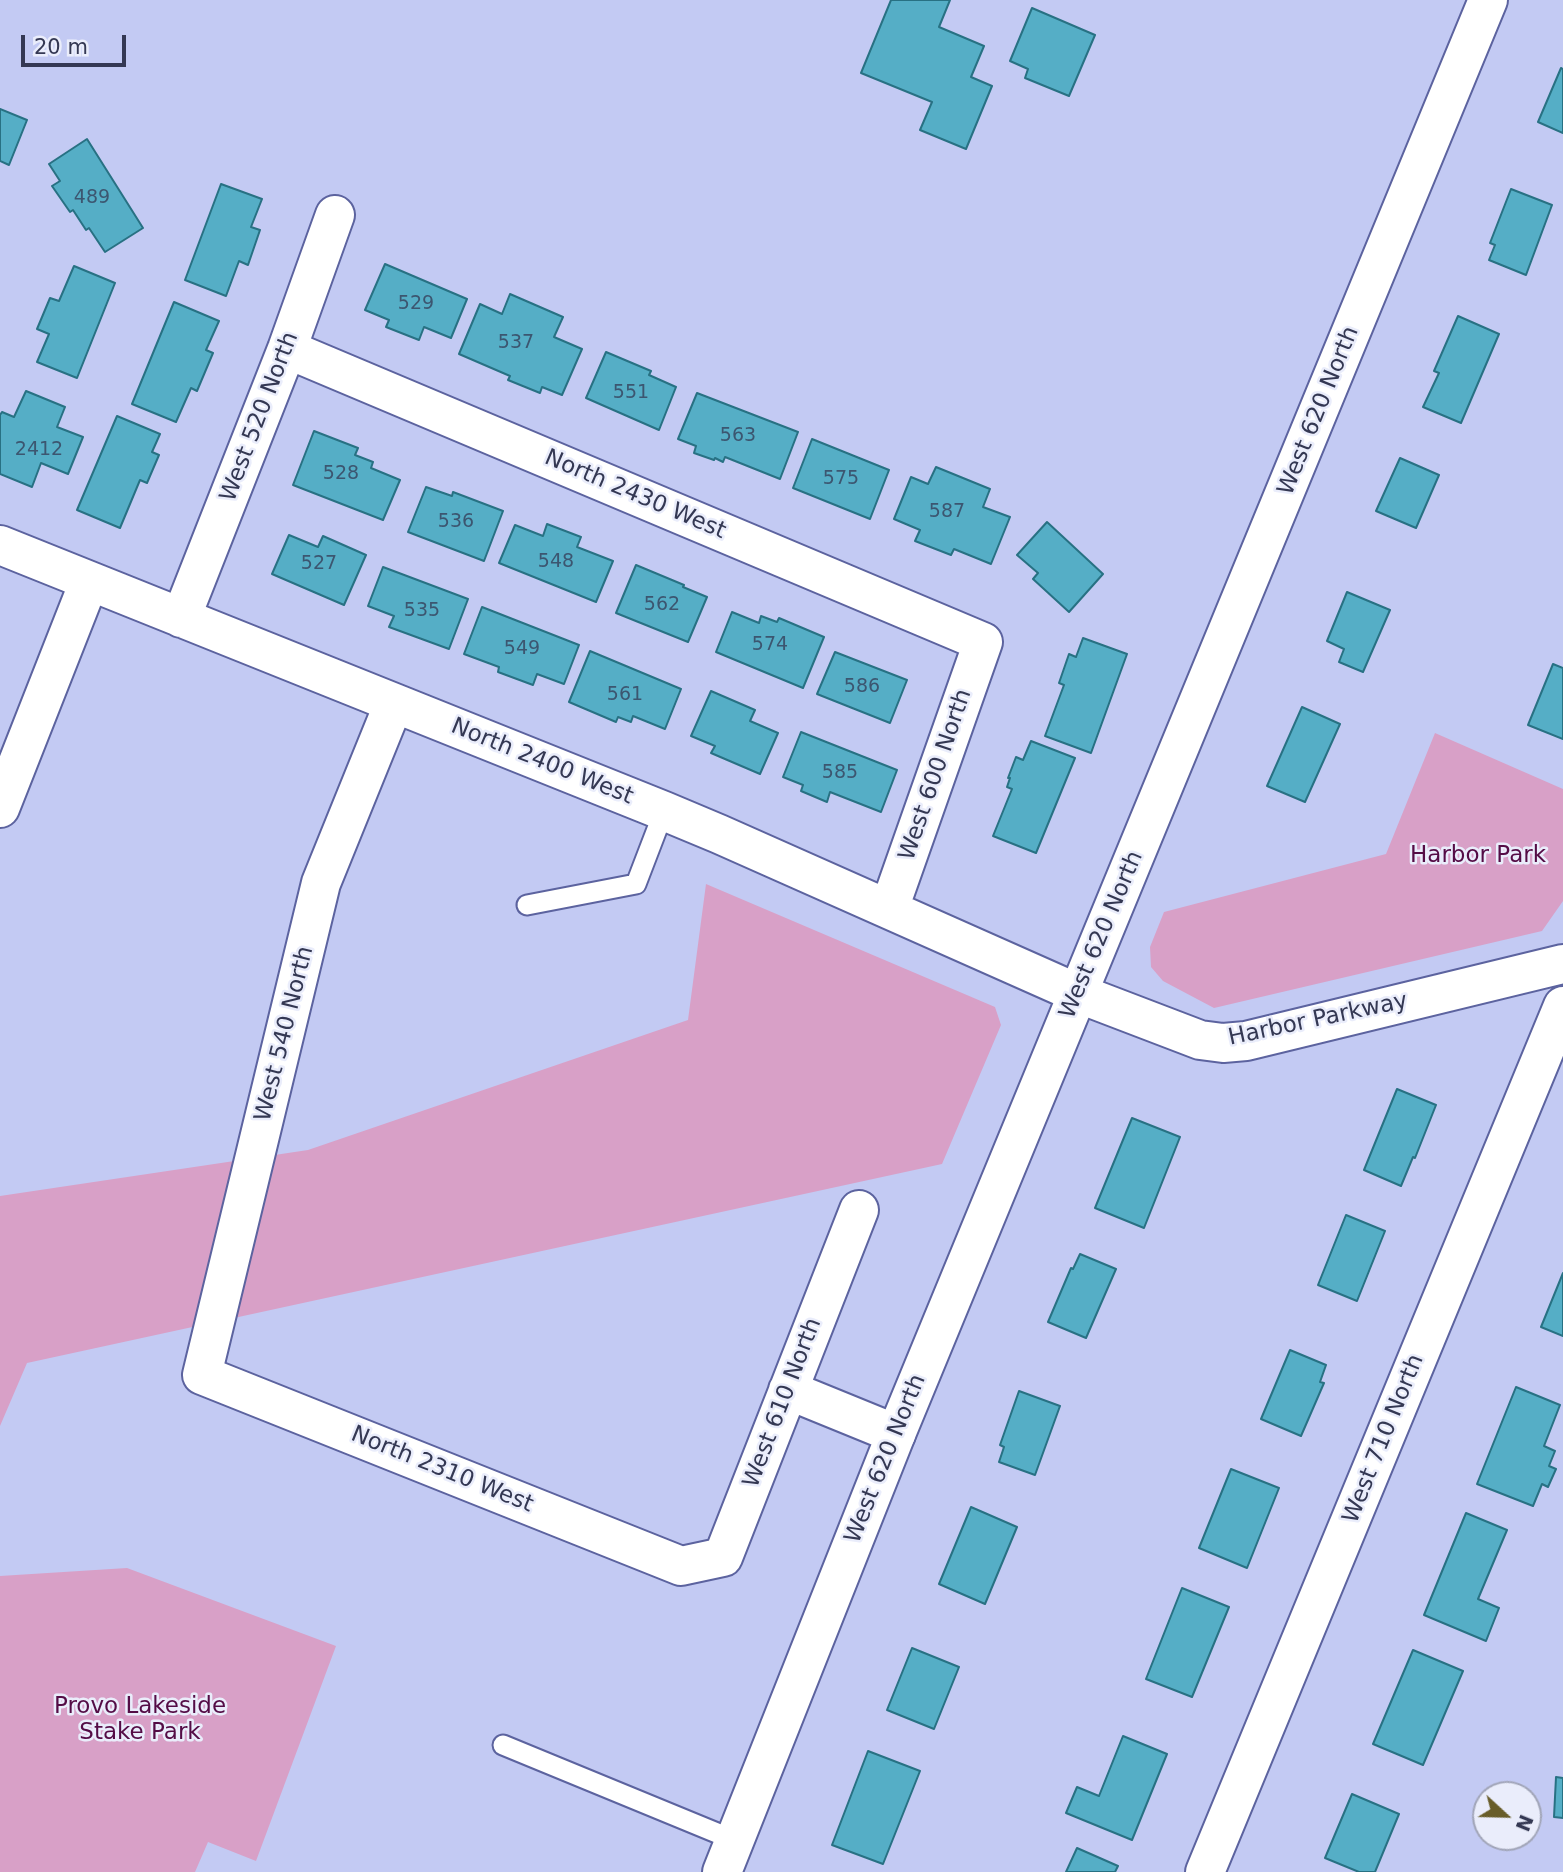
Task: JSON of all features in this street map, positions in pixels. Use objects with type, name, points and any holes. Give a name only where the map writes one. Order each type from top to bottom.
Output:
[{"type":"street","name":"West 620 North","points":[[728,1856],[896,1434],[1488,0]]},
{"type":"street","name":"West 520 North","points":[[181,618],[287,349],[335,215]]},
{"type":"street","name":"North 2430 West","points":[[287,349],[983,642]]},
{"type":"street","name":"North 2400 West","points":[[0,545],[664,811],[1077,993]]},
{"type":"street","points":[[0,808],[89,582]]},
{"type":"street","name":"West 600 North","points":[[889,909],[983,642]]},
{"type":"street","name":"West 540 North","points":[[202,1375],[321,883],[394,703]]},
{"type":"street","name":"Harbor Parkway","points":[[1077,993],[1200,1040],[1223,1043],[1246,1041],[1563,964]]},
{"type":"street","name":"West 710 North","points":[[1206,1872],[1563,1006]]},
{"type":"street","name":"West 610 North","points":[[681,1566],[723,1557],[859,1210]]},
{"type":"street","name":"North 2310 West","points":[[202,1375],[681,1566]]},
{"type":"street","points":[[788,1390],[896,1434]]},
{"type":"lane","points":[[527,905],[636,884],[664,811]]},
{"type":"lane","points":[[503,1745],[728,1856]]},
{"type":"green space","name":"Harbor Park","points":[[1435,733],[1563,789],[1563,901],[1542,931],[1214,1008],[1163,981],[1151,967],[1150,947],[1164,912],[1386,854]]},
{"type":"green space","points":[[706,884],[995,1007],[1001,1025],[942,1164],[27,1363],[0,1426],[0,1196],[308,1150],[688,1020]]},
{"type":"green space","name":"Provo Lakeside Stake Park","points":[[127,1568],[336,1646],[256,1861],[208,1842],[195,1872],[0,1872],[0,1576]]},
{"type":"building","points":[[891,0],[950,0],[939,27],[984,46],[971,77],[992,86],[966,149],[920,130],[932,102],[861,73]]},
{"type":"building","points":[[1032,8],[1095,35],[1069,96],[1025,78],[1028,69],[1010,61]]},
{"type":"building","points":[[1561,68],[1563,69],[1563,133],[1538,122]]},
{"type":"building","points":[[0,109],[27,120],[9,165],[0,161]]},
{"type":"building","points":[[87,139],[143,228],[105,252],[89,228],[86,230],[73,210],[70,212],[52,186],[60,181],[49,164]]},
{"type":"building","points":[[221,184],[262,199],[251,227],[260,230],[248,265],[239,261],[226,296],[185,280]]},
{"type":"building","points":[[1511,189],[1552,205],[1526,275],[1489,260],[1495,245],[1490,243]]},
{"type":"building","points":[[385,264],[467,299],[451,338],[424,327],[419,340],[386,327],[389,320],[365,310]]},
{"type":"building","points":[[74,266],[115,283],[77,378],[37,362],[49,334],[37,329],[50,298],[59,301]]},
{"type":"building","points":[[510,294],[563,317],[554,337],[582,349],[562,395],[542,387],[540,393],[508,380],[510,376],[459,354],[480,304],[502,314]]},
{"type":"building","points":[[174,302],[219,321],[206,350],[213,353],[197,391],[191,388],[176,422],[132,404]]},
{"type":"building","points":[[1458,316],[1499,334],[1461,423],[1423,407],[1439,373],[1434,371]]},
{"type":"building","points":[[606,352],[651,371],[649,375],[676,387],[659,430],[586,398]]},
{"type":"building","points":[[26,391],[65,407],[57,427],[83,437],[68,474],[41,463],[32,487],[0,474],[0,415],[2,412],[14,417]]},
{"type":"building","points":[[697,393],[798,432],[780,479],[725,457],[723,462],[694,453],[696,446],[678,439]]},
{"type":"building","points":[[117,416],[160,434],[152,452],[159,455],[147,483],[140,480],[120,528],[77,510]]},
{"type":"building","points":[[314,431],[358,448],[355,455],[373,462],[371,468],[400,480],[383,520],[293,485]]},
{"type":"building","points":[[812,439],[889,470],[870,519],[793,488]]},
{"type":"building","points":[[1400,458],[1439,475],[1416,528],[1376,511]]},
{"type":"building","points":[[936,467],[990,489],[983,507],[1010,517],[991,564],[954,549],[951,555],[915,541],[920,530],[894,519],[911,477],[928,484]]},
{"type":"building","points":[[426,487],[452,496],[453,492],[503,511],[484,561],[408,532]]},
{"type":"building","points":[[1047,522],[1103,574],[1069,612],[1033,579],[1038,573],[1017,555]]},
{"type":"building","points":[[547,524],[581,537],[577,547],[613,561],[596,602],[499,563],[515,525],[543,536]]},
{"type":"building","points":[[289,535],[318,547],[323,536],[366,555],[344,605],[272,574]]},
{"type":"building","points":[[636,565],[707,597],[688,642],[616,613]]},
{"type":"building","points":[[383,567],[468,599],[449,649],[389,627],[394,616],[368,606]]},
{"type":"building","points":[[1347,592],[1390,610],[1363,672],[1339,662],[1344,649],[1327,641]]},
{"type":"building","points":[[482,607],[579,645],[564,684],[537,674],[533,685],[498,672],[499,667],[464,654]]},
{"type":"building","points":[[732,612],[759,623],[761,616],[777,622],[779,618],[824,637],[803,688],[716,652]]},
{"type":"building","points":[[1083,638],[1127,654],[1091,753],[1045,736],[1064,685],[1059,683],[1069,654],[1076,657]]},
{"type":"building","points":[[590,651],[681,689],[665,729],[633,716],[631,722],[618,717],[616,722],[569,702]]},
{"type":"building","points":[[835,652],[907,680],[890,723],[817,694]]},
{"type":"building","points":[[1553,664],[1563,668],[1563,739],[1528,725]]},
{"type":"building","points":[[711,691],[755,710],[750,721],[778,733],[760,774],[711,753],[715,746],[691,736]]},
{"type":"building","points":[[1302,707],[1340,724],[1305,802],[1267,786]]},
{"type":"building","points":[[801,732],[897,770],[881,812],[830,792],[827,802],[801,791],[803,785],[783,777]]},
{"type":"building","points":[[1031,741],[1075,758],[1036,853],[993,836],[1012,789],[1007,787],[1008,778],[1016,757],[1023,760]]},
{"type":"building","points":[[1397,1089],[1436,1105],[1401,1186],[1364,1170]]},
{"type":"building","points":[[1132,1118],[1180,1137],[1144,1228],[1095,1208]]},
{"type":"building","points":[[1346,1215],[1385,1231],[1357,1301],[1318,1285]]},
{"type":"building","points":[[1080,1254],[1116,1269],[1086,1338],[1048,1322],[1071,1268],[1073,1269]]},
{"type":"building","points":[[1563,1273],[1563,1336],[1541,1327]]},
{"type":"building","points":[[1290,1350],[1326,1365],[1320,1382],[1324,1383],[1301,1436],[1261,1419]]},
{"type":"building","points":[[1516,1387],[1560,1405],[1544,1446],[1555,1451],[1549,1466],[1556,1469],[1548,1487],[1542,1484],[1533,1506],[1477,1484]]},
{"type":"building","points":[[1019,1391],[1060,1406],[1035,1475],[999,1462],[1004,1447],[1000,1445]]},
{"type":"building","points":[[1231,1469],[1279,1488],[1247,1568],[1199,1548]]},
{"type":"building","points":[[971,1507],[1017,1527],[985,1604],[939,1584]]},
{"type":"building","points":[[1466,1513],[1507,1530],[1478,1599],[1499,1608],[1486,1641],[1424,1615]]},
{"type":"building","points":[[1182,1588],[1229,1607],[1192,1697],[1146,1679]]},
{"type":"building","points":[[912,1648],[959,1667],[934,1729],[887,1710]]},
{"type":"building","points":[[1413,1650],[1463,1671],[1423,1765],[1373,1744]]},
{"type":"building","points":[[1123,1736],[1167,1754],[1132,1840],[1066,1813],[1077,1787],[1099,1796]]},
{"type":"building","points":[[868,1751],[920,1771],[883,1864],[832,1845]]},
{"type":"building","points":[[1556,1777],[1563,1778],[1563,1818],[1554,1817]]},
{"type":"building","points":[[1352,1794],[1399,1814],[1375,1872],[1359,1872],[1325,1858]]},
{"type":"building","points":[[1077,1848],[1118,1866],[1115,1872],[1066,1872]]}]
